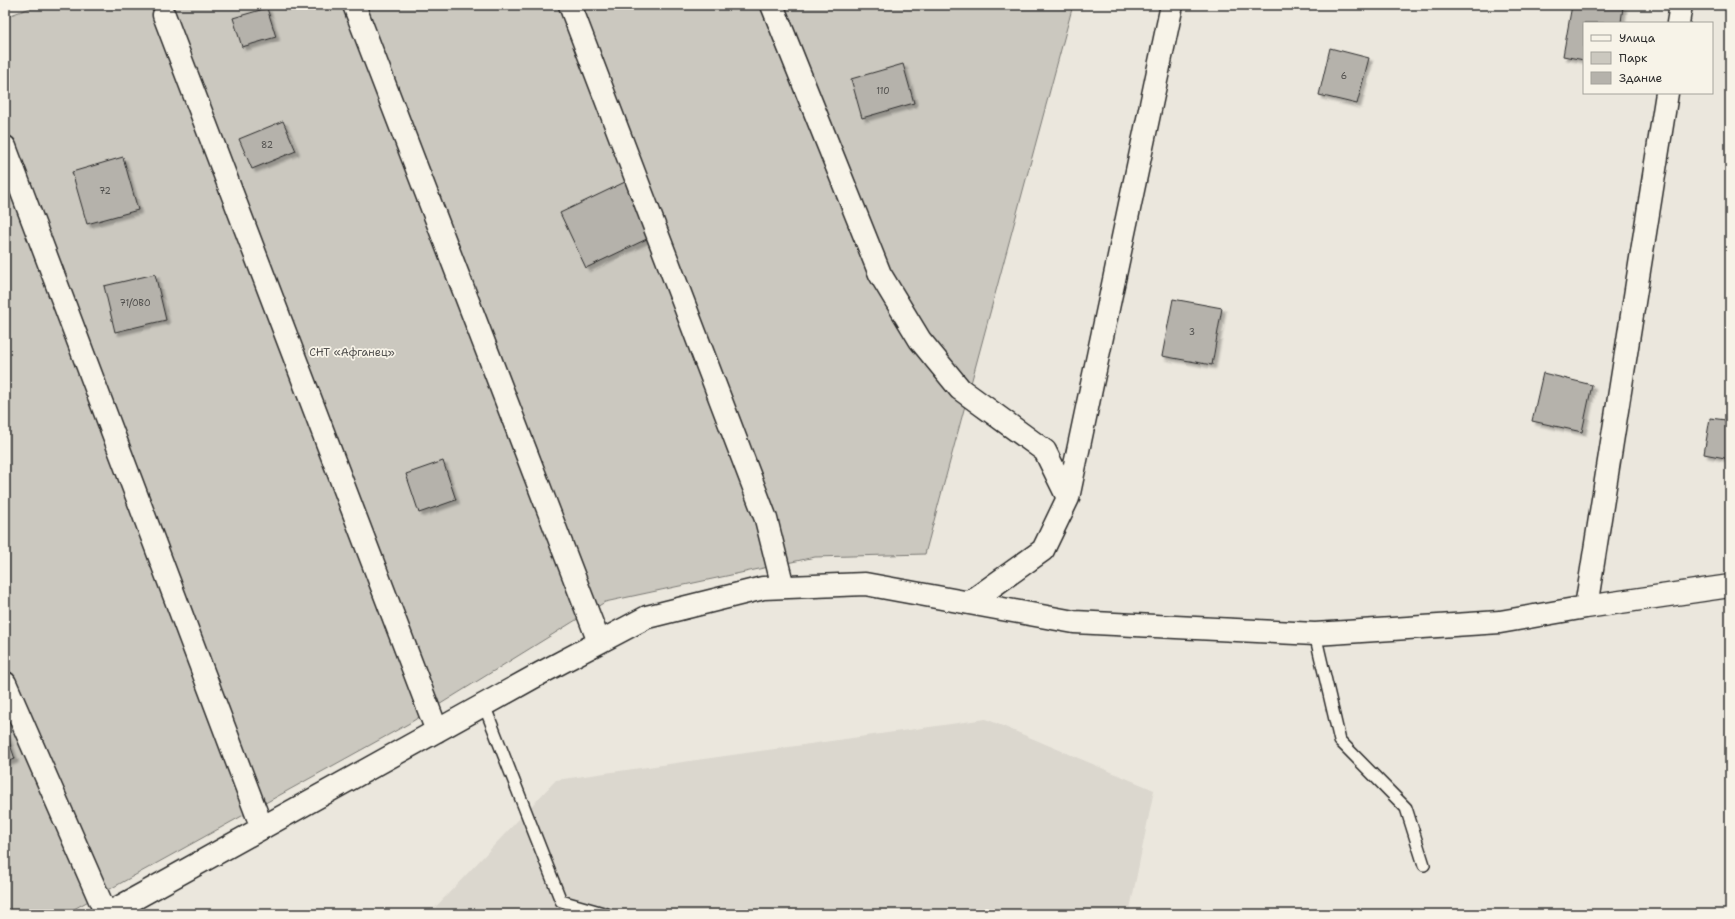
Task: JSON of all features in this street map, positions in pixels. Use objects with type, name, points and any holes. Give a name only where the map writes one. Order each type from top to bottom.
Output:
[{"type":"street","points":[[354,5],[599,642]]},
{"type":"street","points":[[570,5],[766,519],[783,587]]},
{"type":"street","points":[[772,5],[880,274],[920,340],[960,390],[1045,451],[1068,498]]},
{"type":"street","points":[[969,603],[1043,550],[1068,498],[1172,5]]},
{"type":"street","points":[[1678,22],[1680,5]]},
{"type":"street","points":[[164,15],[437,731]]},
{"type":"street","points":[[1586,607],[1667,94]]},
{"type":"street","points":[[5,147],[262,828]]},
{"type":"street","points":[[5,683],[106,914],[646,617],[763,588],[865,584],[1074,622],[1315,634],[1500,622],[1586,607],[1730,586]]},
{"type":"lane","points":[[1315,634],[1340,741],[1406,808],[1424,865]]},
{"type":"lane","points":[[484,705],[561,901],[607,914]]},
{"type":"shaded area","points":[[986,719],[1154,790],[1129,914],[429,914],[556,780]]},
{"type":"green space","name":"СНТ «Афганец»","points":[[39,5],[1073,5],[925,554],[815,557],[605,602],[408,724],[65,914],[5,914],[5,17]]},
{"type":"building","points":[[1572,5],[1610,5],[1623,7],[1621,22],[1583,22],[1583,60],[1563,56]]},
{"type":"building","points":[[267,8],[276,37],[242,47],[233,18]]},
{"type":"building","points":[[1330,48],[1369,58],[1357,104],[1319,95]]},
{"type":"building","points":[[903,64],[914,103],[862,118],[851,79]]},
{"type":"building","points":[[283,121],[296,151],[252,169],[239,139]]},
{"type":"building","points":[[123,157],[138,210],[87,224],[72,172]]},
{"type":"building","points":[[625,182],[651,237],[586,268],[560,213]]},
{"type":"building","points":[[155,274],[166,320],[115,332],[104,286]]},
{"type":"building","points":[[1173,299],[1222,308],[1212,365],[1162,356]]},
{"type":"building","points":[[1543,373],[1592,385],[1582,432],[1532,421]]},
{"type":"building","points":[[1727,410],[1730,411],[1730,459],[1704,454],[1710,418],[1726,420]]},
{"type":"building","points":[[443,461],[456,500],[419,513],[406,474]]},
{"type":"building","points":[[5,730],[15,759],[5,763]]}]
